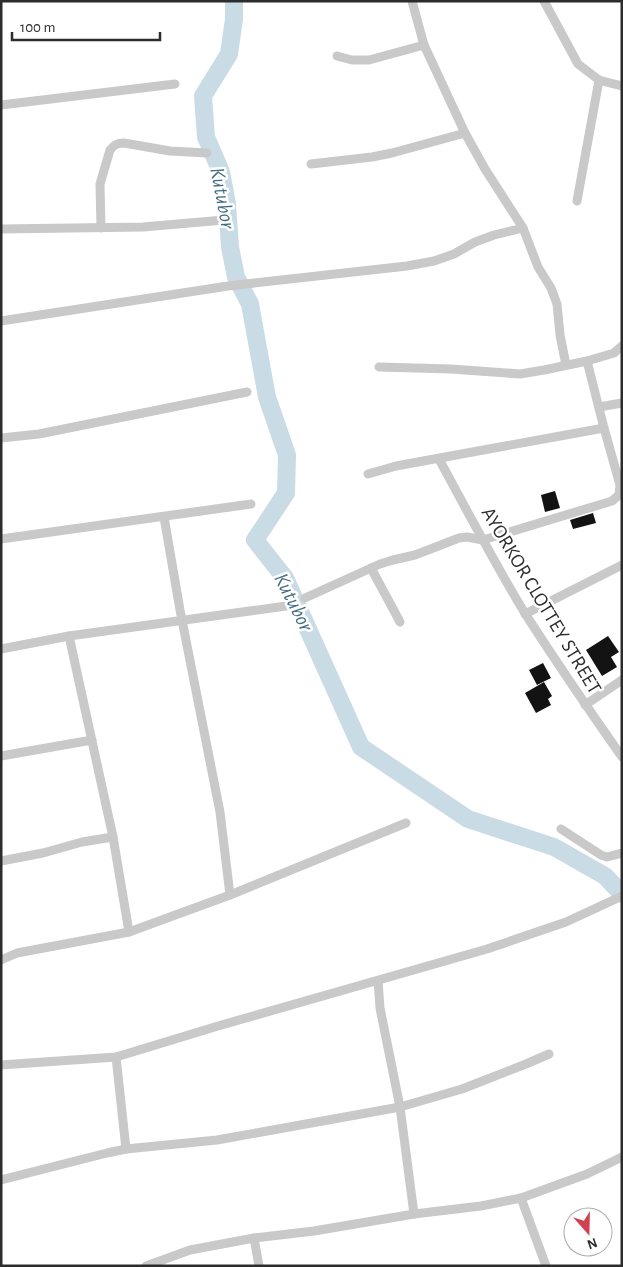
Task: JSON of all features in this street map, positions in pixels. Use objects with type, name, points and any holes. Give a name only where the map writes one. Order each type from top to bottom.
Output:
[{"type":"street","points":[[412,1],[424,45],[465,133],[522,228],[538,267],[551,288],[557,304],[566,366]]},
{"type":"street","points":[[544,1],[578,64],[599,80],[622,86]]},
{"type":"street","points":[[337,56],[352,60],[369,60],[424,45]]},
{"type":"street","points":[[577,200],[599,80]]},
{"type":"street","points":[[1,105],[175,84]]},
{"type":"street","points":[[311,164],[392,153],[465,133]]},
{"type":"street","points":[[101,228],[100,184],[110,150],[114,146],[124,143],[170,152],[207,153]]},
{"type":"street","points":[[1,229],[152,226],[224,220]]},
{"type":"street","points":[[1,321],[228,286],[407,266],[434,261],[454,254],[475,242],[522,228]]},
{"type":"street","points":[[379,367],[451,369],[520,374],[587,361],[614,353],[622,346]]},
{"type":"street","points":[[306,598],[371,568],[415,555],[458,538],[466,537],[483,540],[612,501],[620,495],[620,485],[587,361]]},
{"type":"street","points":[[1,438],[39,434],[247,392]]},
{"type":"street","points":[[599,407],[622,403]]},
{"type":"street","points":[[368,474],[396,466],[604,428]]},
{"type":"street","name":"AYORKOR CLOTTEY STREET","points":[[438,458],[526,614],[585,705],[622,757]]},
{"type":"street","points":[[1,539],[251,504]]},
{"type":"street","points":[[164,517],[220,812],[230,895]]},
{"type":"street","points":[[526,614],[622,565]]},
{"type":"street","points":[[371,568],[400,622]]},
{"type":"street","points":[[1,649],[69,636],[286,606]]},
{"type":"street","points":[[69,636],[113,837],[129,932]]},
{"type":"street","points":[[585,705],[622,680]]},
{"type":"street","points":[[1,756],[92,740]]},
{"type":"street","points":[[1,960],[17,953],[129,932],[230,895],[406,823]]},
{"type":"street","points":[[561,829],[600,855],[607,857],[622,853]]},
{"type":"street","points":[[1,861],[43,853],[82,842],[113,837]]},
{"type":"street","points":[[1,1066],[116,1057],[496,946],[566,922],[622,896]]},
{"type":"street","points":[[378,981],[380,1008],[400,1107],[414,1214]]},
{"type":"street","points":[[1,1180],[107,1152],[217,1140],[400,1107],[462,1089],[549,1054]]},
{"type":"street","points":[[116,1057],[126,1149]]},
{"type":"street","points":[[146,1266],[190,1250],[254,1238],[314,1231],[414,1214],[480,1206],[520,1198],[587,1174],[621,1159]]},
{"type":"street","points":[[520,1198],[546,1266]]},
{"type":"street","points":[[254,1238],[259,1266]]},
{"type":"building","points":[[555,491],[560,508],[545,512],[541,495]]},
{"type":"building","points":[[593,513],[596,523],[573,529],[570,520]]},
{"type":"building","points":[[608,636],[619,652],[611,657],[617,667],[602,676],[586,650]]},
{"type":"building","points":[[543,663],[551,678],[537,685],[529,670]]},
{"type":"building","points":[[544,682],[552,696],[548,699],[551,705],[536,713],[525,693]]},
{"type":"waterway","name":"Kutubor","points":[[234,1],[234,19],[229,54],[203,96],[206,137],[221,172],[227,204],[230,247],[236,277],[250,304],[267,397],[287,455],[286,493],[255,540],[285,578],[361,747],[468,819],[554,847],[605,876],[622,894]]}]
